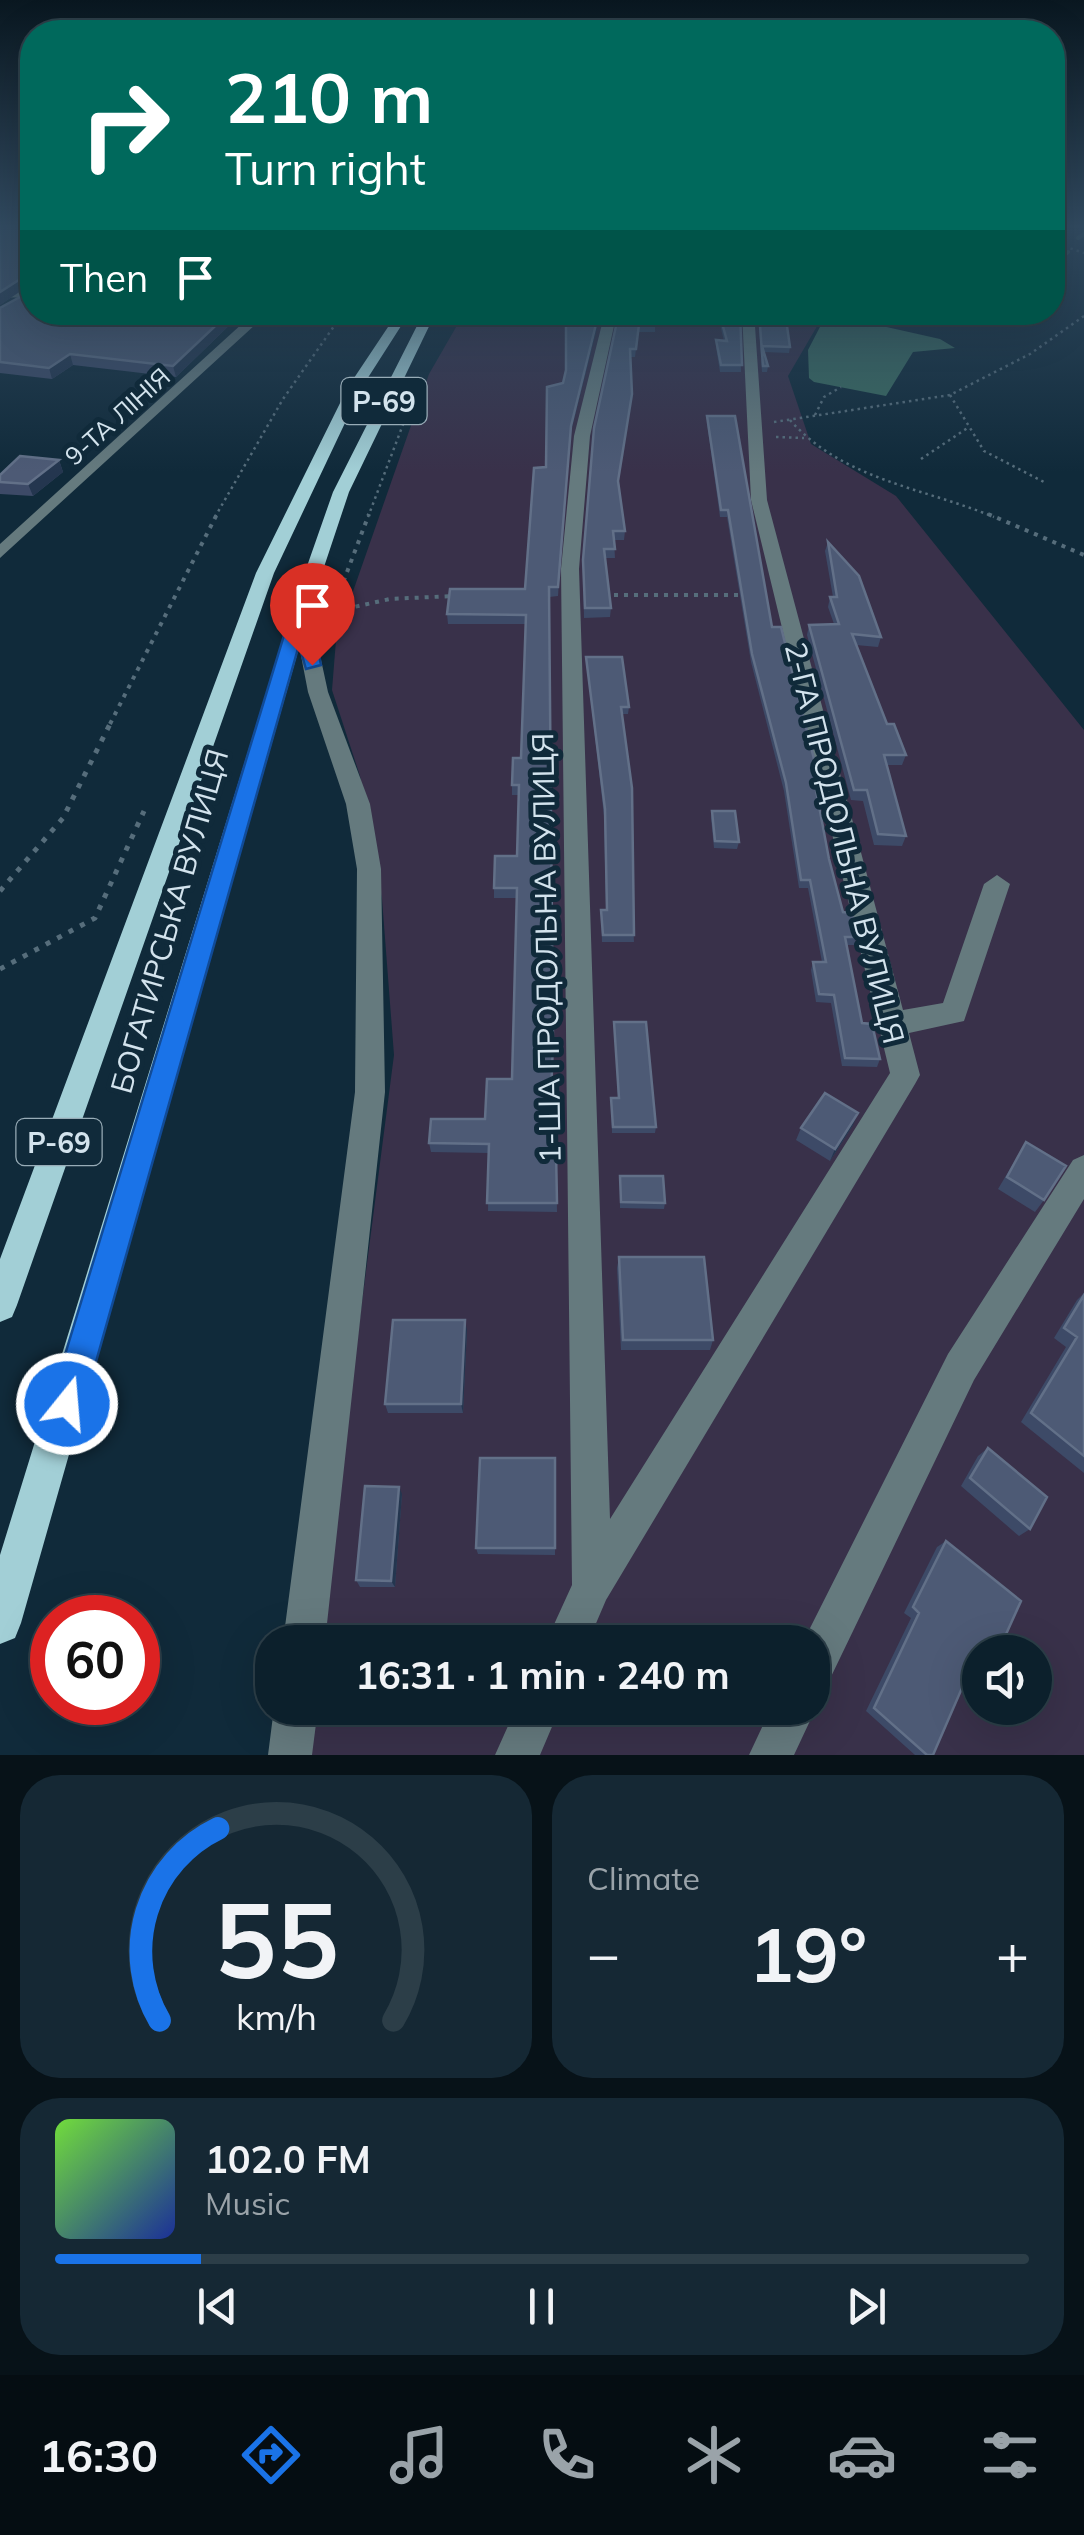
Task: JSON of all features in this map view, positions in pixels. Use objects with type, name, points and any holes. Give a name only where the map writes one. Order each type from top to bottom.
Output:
[{"type":"main road","name":"БОГАТИРСЬКА ВУЛИЦЯ","points":[[0,1305],[266,572],[356,388],[396,325]]},
{"type":"main road","name":"БОГАТИРСЬКА ВУЛИЦЯ","points":[[0,1623],[301,609],[341,492],[424,325]]},
{"type":"street","name":"9-ТА ЛІНІЯ","points":[[0,553],[250,325]]},
{"type":"street","name":"1-ША ПРОДОЛЬНА ВУЛИЦЯ","points":[[592,1586],[570,569],[582,436],[609,325]]},
{"type":"street","name":"2-ГА ПРОДОЛЬНА ВУЛИЦЯ","points":[[575,1625],[592,1586],[905,1075],[759,500],[748,325]]},
{"type":"street","points":[[301,609],[318,692],[358,804],[369,868],[370,1092],[306,1625]]},
{"type":"street","points":[[892,1024],[954,1014],[997,884]]},
{"type":"street","points":[[830,1634],[962,1367],[1084,1170]]},
{"type":"street","points":[[290,1755],[294,1725]]},
{"type":"street","points":[[516,1755],[530,1725]]},
{"type":"street","points":[[770,1755],[785,1725]]},
{"type":"path","points":[[752,430],[815,415],[950,396],[1030,354],[1084,316]]},
{"type":"path","points":[[0,891],[63,818],[207,530],[283,399],[335,325]]},
{"type":"path","points":[[815,415],[824,397],[841,387]]},
{"type":"path","points":[[950,396],[984,451],[1044,482]]},
{"type":"path","points":[[318,692],[326,680],[329,641],[344,580],[409,408]]},
{"type":"path","points":[[790,420],[790,425],[810,439],[877,480],[952,500],[1084,555]]},
{"type":"path","points":[[921,460],[970,428]]},
{"type":"path","points":[[752,430],[810,439]]},
{"type":"path","points":[[0,969],[95,918],[144,811]]},
{"type":"shaded area","points":[[457,325],[818,325],[788,376],[811,444],[896,496],[1084,730],[1084,1755],[304,1755],[308,1725],[830,1725],[830,1625],[320,1625],[394,1055],[382,899],[360,776],[332,690],[336,640],[429,374]]},
{"type":"shaded area","points":[[821,325],[878,325],[940,339],[955,348],[913,352],[886,396],[814,382],[809,378],[808,350]]},
{"type":"building","points":[[0,308],[20,308],[20,325],[216,325],[173,366],[70,354],[49,368],[0,362]]},
{"type":"building","points":[[566,325],[596,325],[571,426],[558,587],[549,587],[553,1042],[549,1151],[556,1151],[557,1203],[487,1203],[489,1144],[429,1143],[431,1119],[485,1119],[487,1079],[512,1079],[517,888],[494,888],[495,856],[517,856],[519,785],[512,785],[513,758],[521,758],[526,615],[447,614],[450,589],[525,589],[534,468],[546,467],[547,387],[563,383]]},
{"type":"building","points":[[616,325],[639,325],[636,349],[630,349],[632,394],[618,481],[625,531],[613,531],[615,549],[604,549],[611,608],[585,608],[583,560],[594,428]]},
{"type":"building","points":[[723,325],[740,325],[742,365],[721,365],[716,340],[727,341]]},
{"type":"building","points":[[760,325],[787,325],[790,347],[762,346],[768,366],[763,366]]},
{"type":"building","points":[[707,416],[735,416],[772,627],[781,627],[822,791],[816,790],[829,859],[843,912],[852,913],[857,937],[845,937],[862,1023],[872,1024],[880,1059],[845,1058],[834,995],[819,994],[813,962],[826,962],[810,880],[801,880],[786,783],[752,654],[728,510],[721,510]]},
{"type":"building","points":[[20,456],[59,460],[28,484],[0,482],[0,475]]},
{"type":"building","points":[[828,542],[859,576],[881,637],[852,634],[887,724],[894,724],[906,755],[884,755],[906,836],[878,834],[867,790],[854,790],[809,625],[839,624],[830,597],[837,597]]},
{"type":"building","points":[[586,657],[622,657],[629,707],[621,707],[632,788],[634,935],[603,935],[601,910],[607,910],[605,809]]},
{"type":"building","points":[[712,811],[735,811],[739,842],[715,841]]},
{"type":"building","points":[[614,1022],[646,1022],[656,1127],[613,1127],[611,1098],[619,1098]]},
{"type":"building","points":[[825,1093],[858,1113],[835,1149],[801,1128]]},
{"type":"building","points":[[1026,1142],[1066,1166],[1044,1200],[1007,1177]]},
{"type":"building","points":[[620,1176],[663,1176],[665,1203],[621,1202]]},
{"type":"building","points":[[619,1257],[704,1257],[713,1340],[623,1340]]},
{"type":"building","points":[[1084,1295],[1084,1456],[1031,1413],[1077,1337],[1064,1328]]},
{"type":"building","points":[[393,1320],[465,1320],[461,1404],[385,1404]]},
{"type":"building","points":[[988,1448],[1047,1497],[1030,1529],[970,1478]]},
{"type":"building","points":[[480,1458],[555,1458],[555,1548],[476,1548]]},
{"type":"building","points":[[365,1486],[399,1487],[391,1581],[356,1580]]},
{"type":"building","points":[[946,1541],[1021,1601],[1006,1635],[962,1635],[962,1688],[933,1755],[927,1755],[874,1708],[919,1613],[913,1607]]},
{"type":"route","points":[[67,1404],[301,609],[312,665]]}]
